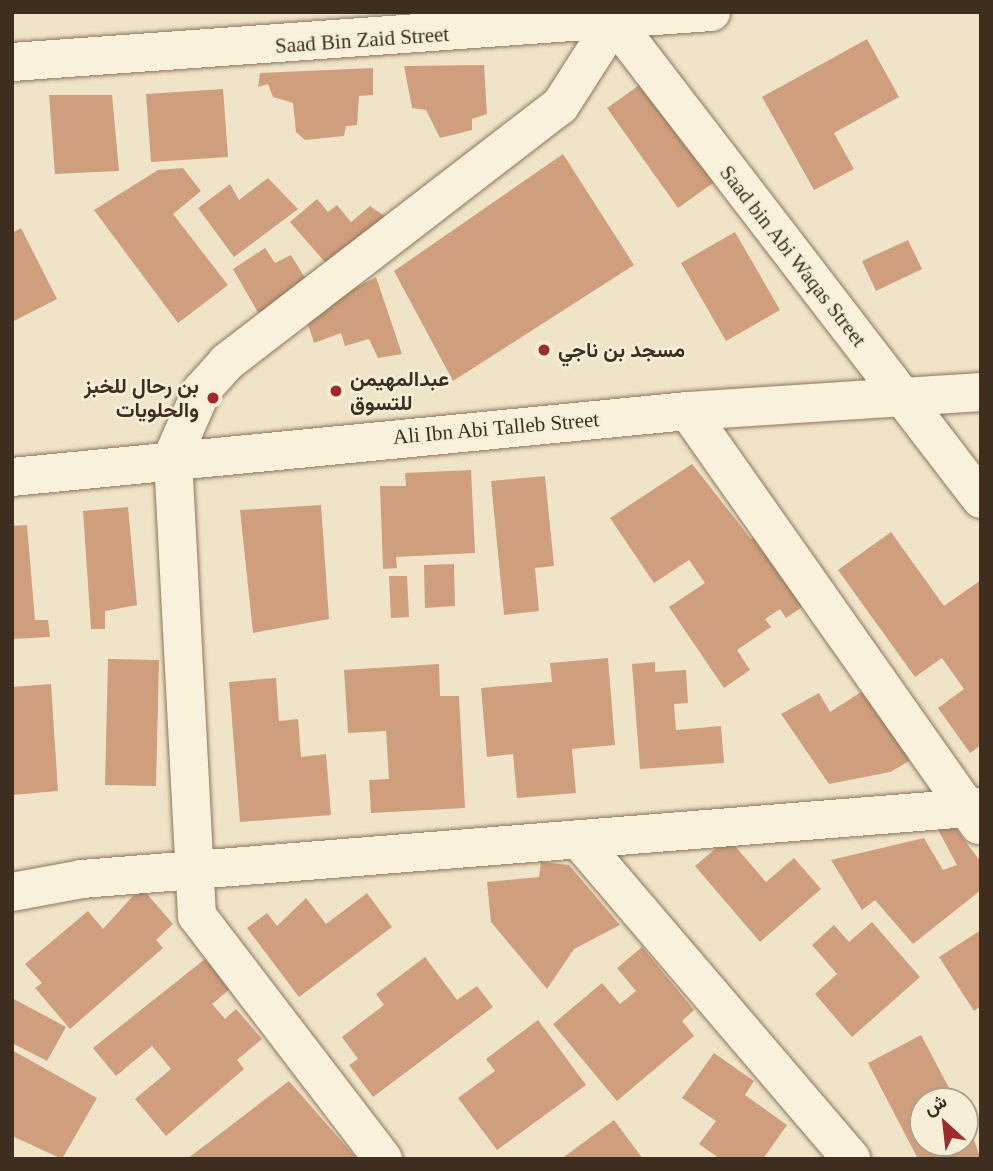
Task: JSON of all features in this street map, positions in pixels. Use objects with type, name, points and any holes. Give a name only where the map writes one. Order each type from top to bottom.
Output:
[{"type":"street","name":"Saad Bin Zaid Street","points":[[12,62],[711,12]]},
{"type":"street","name":"Saad bin Abi Waqas Street","points":[[610,18],[981,499]]},
{"type":"street","points":[[383,1159],[205,930],[197,916],[173,456],[202,390],[227,362],[560,106],[610,18]]},
{"type":"street","name":"Ali Ibn Abi Talleb Street","points":[[12,477],[173,456],[688,411],[905,400],[981,392]]},
{"type":"street","points":[[688,411],[977,814]]},
{"type":"street","points":[[12,891],[195,872],[579,840],[977,814]]},
{"type":"street","points":[[579,840],[851,1159]]},
{"type":"building","points":[[867,39],[899,97],[834,133],[854,169],[814,190],[762,97]]},
{"type":"building","points":[[484,65],[487,114],[472,119],[472,130],[440,138],[426,110],[412,108],[404,66]]},
{"type":"building","points":[[373,68],[373,95],[359,96],[357,125],[346,126],[344,136],[305,140],[296,132],[293,103],[273,97],[268,84],[258,87],[260,73]]},
{"type":"building","points":[[645,81],[716,181],[678,208],[607,108]]},
{"type":"building","points":[[223,89],[228,157],[151,162],[146,94]]},
{"type":"building","points":[[49,95],[112,95],[119,171],[55,174]]},
{"type":"building","points":[[563,154],[634,265],[453,381],[394,271]]},
{"type":"building","points":[[183,168],[201,191],[173,214],[228,285],[178,323],[94,210],[158,170]]},
{"type":"building","points":[[268,178],[298,209],[234,257],[198,208],[230,184],[239,200]]},
{"type":"building","points":[[317,199],[328,212],[337,205],[351,222],[370,206],[389,219],[331,269],[290,222]]},
{"type":"building","points":[[21,228],[57,299],[12,322],[12,233]]},
{"type":"building","points":[[735,232],[780,310],[726,341],[681,263]]},
{"type":"building","points":[[908,240],[922,269],[876,291],[862,261]]},
{"type":"building","points":[[265,248],[275,263],[291,255],[308,283],[260,316],[233,269]]},
{"type":"building","points":[[376,277],[402,354],[378,358],[369,339],[345,346],[341,333],[314,343],[305,315]]},
{"type":"building","points":[[692,464],[751,539],[764,530],[811,601],[786,618],[780,609],[765,619],[771,627],[737,650],[750,670],[724,688],[669,607],[705,583],[689,560],[654,583],[610,518]]},
{"type":"building","points":[[471,470],[475,553],[396,557],[397,568],[383,569],[380,486],[406,486],[405,473]]},
{"type":"building","points":[[545,476],[554,566],[535,568],[539,611],[504,615],[491,481]]},
{"type":"building","points":[[321,505],[329,619],[253,633],[240,510]]},
{"type":"building","points":[[128,507],[137,605],[105,611],[105,629],[91,629],[83,511]]},
{"type":"building","points":[[27,525],[35,620],[48,620],[50,637],[12,639],[12,526]]},
{"type":"building","points":[[891,532],[944,606],[981,580],[981,745],[970,753],[938,708],[964,689],[942,658],[915,677],[838,570]]},
{"type":"building","points":[[454,564],[455,606],[425,608],[424,565]]},
{"type":"building","points":[[389,576],[407,576],[409,617],[391,618]]},
{"type":"building","points":[[608,658],[615,745],[572,749],[576,793],[517,798],[513,754],[487,757],[481,688],[552,682],[550,663]]},
{"type":"building","points":[[108,659],[159,660],[156,786],[105,785]]},
{"type":"building","points":[[655,662],[655,672],[686,670],[688,703],[674,704],[676,730],[721,726],[724,763],[640,769],[632,664]]},
{"type":"building","points":[[439,664],[440,696],[459,696],[465,808],[371,813],[369,780],[389,779],[386,731],[348,733],[344,670]]},
{"type":"building","points":[[276,678],[279,721],[298,719],[301,757],[326,754],[331,815],[240,822],[229,682]]},
{"type":"building","points":[[51,684],[58,791],[12,795],[12,687]]},
{"type":"building","points":[[869,687],[913,759],[890,772],[829,784],[781,714],[819,693],[830,712]]},
{"type":"building","points":[[947,817],[981,862],[981,890],[913,944],[875,900],[862,910],[831,860],[924,838],[943,870],[957,865],[936,826]]},
{"type":"building","points":[[728,838],[766,882],[794,858],[821,889],[760,942],[695,866]]},
{"type":"building","points":[[541,862],[569,865],[620,925],[574,949],[547,989],[491,922],[487,882],[539,877]]},
{"type":"building","points":[[141,887],[173,924],[156,940],[163,948],[70,1029],[35,988],[42,983],[25,964],[88,911],[103,929]]},
{"type":"building","points":[[367,893],[392,927],[299,997],[247,928],[267,913],[277,926],[306,898],[326,924]]},
{"type":"building","points":[[872,922],[920,977],[852,1037],[815,994],[837,974],[812,945],[834,925],[849,942]]},
{"type":"building","points":[[981,930],[981,1006],[974,1011],[939,957]]},
{"type":"building","points":[[642,947],[694,1010],[682,1021],[694,1036],[617,1101],[553,1024],[602,983],[620,1004],[636,991],[617,968]]},
{"type":"building","points":[[425,957],[457,1000],[477,986],[493,1007],[373,1097],[349,1065],[358,1059],[342,1037],[384,1005],[376,994]]},
{"type":"building","points":[[205,959],[230,989],[212,1004],[225,1019],[236,1009],[262,1039],[237,1060],[244,1069],[166,1136],[135,1099],[171,1069],[152,1046],[116,1076],[93,1048]]},
{"type":"building","points":[[12,998],[66,1027],[47,1061],[12,1043]]},
{"type":"building","points":[[538,1020],[586,1085],[497,1150],[458,1098],[495,1071],[486,1059]]},
{"type":"building","points":[[921,1035],[949,1087],[909,1087],[909,1142],[868,1063]]},
{"type":"building","points":[[12,1050],[97,1098],[62,1159],[12,1136]]},
{"type":"building","points":[[714,1053],[754,1081],[745,1095],[787,1125],[763,1159],[720,1159],[699,1144],[716,1121],[682,1098]]},
{"type":"building","points":[[289,1081],[357,1159],[187,1159]]},
{"type":"building","points":[[614,1120],[643,1159],[561,1159]]},
{"type":"building","points":[[979,1154],[981,1159],[917,1157],[979,1157]]},
{"type":"place","name":"مسجد بن ناجي","points":[[544,350]]},
{"type":"place","name":"عبدالمهيمن للتسوق","points":[[336,391]]},
{"type":"place","name":"بن رحال للخبز والحلويات","points":[[213,398]]}]
